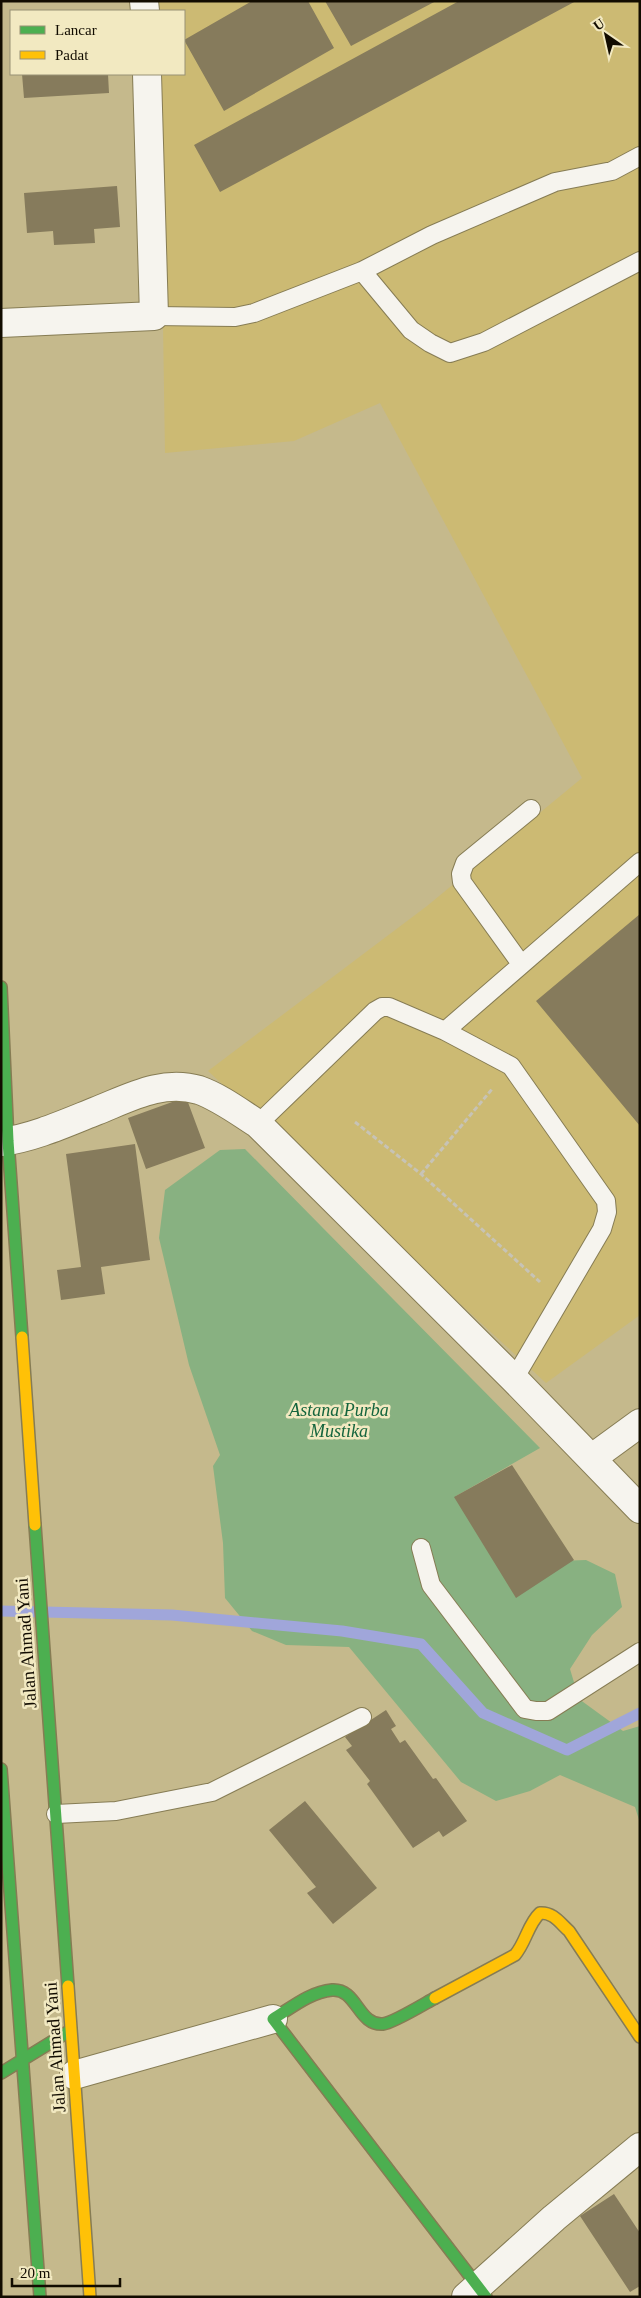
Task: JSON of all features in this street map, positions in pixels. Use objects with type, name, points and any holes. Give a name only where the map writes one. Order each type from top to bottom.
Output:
[{"type":"main road","name":"Jalan Ahmad Yani","points":[[1,987],[5,1141],[40,1592],[90,2297]]},
{"type":"main road","name":"Jalan Ahmad Yani","points":[[1,1769],[40,2297]]},
{"type":"main road","points":[[476,2294],[272,2019],[322,1992],[339,1990],[348,1994],[368,2021],[376,2025],[385,2024],[516,1954],[533,1919],[541,1913],[549,1912],[569,1931],[640,2037]]},
{"type":"main road","points":[[1,2073],[71,2030]]},
{"type":"street","points":[[1,323],[154,316],[146,75]]},
{"type":"street","points":[[5,1141],[90,1114],[138,1092],[165,1087],[196,1090],[219,1098],[258,1124],[514,1379],[640,1509]]},
{"type":"street","points":[[592,1458],[640,1423]]},
{"type":"street","points":[[74,2075],[272,2019]]},
{"type":"street","points":[[476,2294],[554,2218],[640,2147]]},
{"type":"lane","points":[[154,316],[235,316],[254,313],[362,271],[432,235],[555,182],[612,171],[640,156]]},
{"type":"lane","points":[[362,271],[411,330],[430,343],[450,352],[484,342],[640,261]]},
{"type":"lane","points":[[521,964],[462,882],[461,874],[466,863],[531,809]]},
{"type":"lane","points":[[445,1031],[640,862]]},
{"type":"lane","points":[[258,1124],[375,1011],[382,1007],[388,1007],[445,1031],[510,1066],[606,1201],[607,1212],[602,1229],[514,1379]]},
{"type":"lane","points":[[421,1548],[431,1585],[525,1709],[536,1711],[548,1710],[640,1652]]},
{"type":"lane","points":[[56,1814],[116,1811],[212,1792],[362,1717]]},
{"type":"path","points":[[421,1174],[510,1066]]},
{"type":"path","points":[[355,1122],[421,1174],[560,1300]]},
{"type":"shaded area","points":[[151,1],[640,1],[640,1315],[546,1383],[208,1071],[427,906],[582,778],[380,403],[294,441],[165,453],[161,194],[154,75],[185,75],[185,10],[151,10]]},
{"type":"green space","name":"Astana Purba Mustika","points":[[245,1149],[540,1448],[456,1496],[529,1562],[586,1560],[615,1574],[622,1607],[592,1635],[570,1669],[579,1699],[623,1731],[640,1726],[640,1823],[635,1807],[560,1775],[530,1791],[496,1801],[461,1782],[349,1647],[286,1645],[252,1631],[225,1598],[223,1543],[213,1466],[220,1455],[189,1365],[159,1238],[165,1190],[220,1150]]},
{"type":"building","points":[[252,1],[308,1],[334,48],[224,111],[185,39]]},
{"type":"building","points":[[325,1],[436,1],[351,46]]},
{"type":"building","points":[[459,1],[576,1],[220,192],[194,145]]},
{"type":"building","points":[[22,75],[108,75],[109,93],[24,98]]},
{"type":"building","points":[[117,186],[120,227],[94,229],[95,243],[54,245],[53,231],[27,233],[24,193]]},
{"type":"building","points":[[640,914],[640,1126],[536,1001]]},
{"type":"building","points":[[186,1097],[205,1148],[146,1169],[128,1118]]},
{"type":"building","points":[[135,1144],[150,1260],[101,1267],[105,1294],[61,1300],[57,1270],[81,1267],[66,1154]]},
{"type":"building","points":[[512,1465],[574,1560],[516,1598],[454,1497]]},
{"type":"building","points":[[386,1710],[396,1726],[391,1729],[400,1743],[405,1740],[433,1779],[436,1778],[467,1821],[443,1837],[439,1831],[413,1848],[367,1784],[370,1781],[346,1750],[352,1746],[345,1737]]},
{"type":"building","points":[[305,1801],[377,1888],[333,1924],[307,1893],[316,1887],[269,1830]]},
{"type":"building","points":[[614,2194],[640,2233],[640,2286],[630,2292],[580,2216]]},
{"type":"waterway","points":[[1,1611],[172,1615],[342,1631],[421,1644],[483,1713],[567,1750],[640,1713]]},
{"type":"traffic: fast","points":[[1,987],[8,1141],[22,1337]]},
{"type":"traffic: fast","points":[[35,1525],[68,1986]]},
{"type":"traffic: fast","points":[[1,1769],[40,2297]]},
{"type":"traffic: fast","points":[[435,1998],[401,2017],[383,2024],[375,2023],[368,2019],[362,2014],[353,2000],[340,1991],[324,1991],[308,1997],[273,2019],[486,2297]]},
{"type":"traffic: fast","points":[[1,2073],[71,2030]]},
{"type":"traffic: slow","points":[[22,1337],[35,1525]]},
{"type":"traffic: slow","points":[[435,1998],[515,1955],[536,1917],[540,1913],[545,1913],[556,1919],[569,1931],[640,2037]]},
{"type":"traffic: slow","points":[[68,1986],[90,2297]]}]
